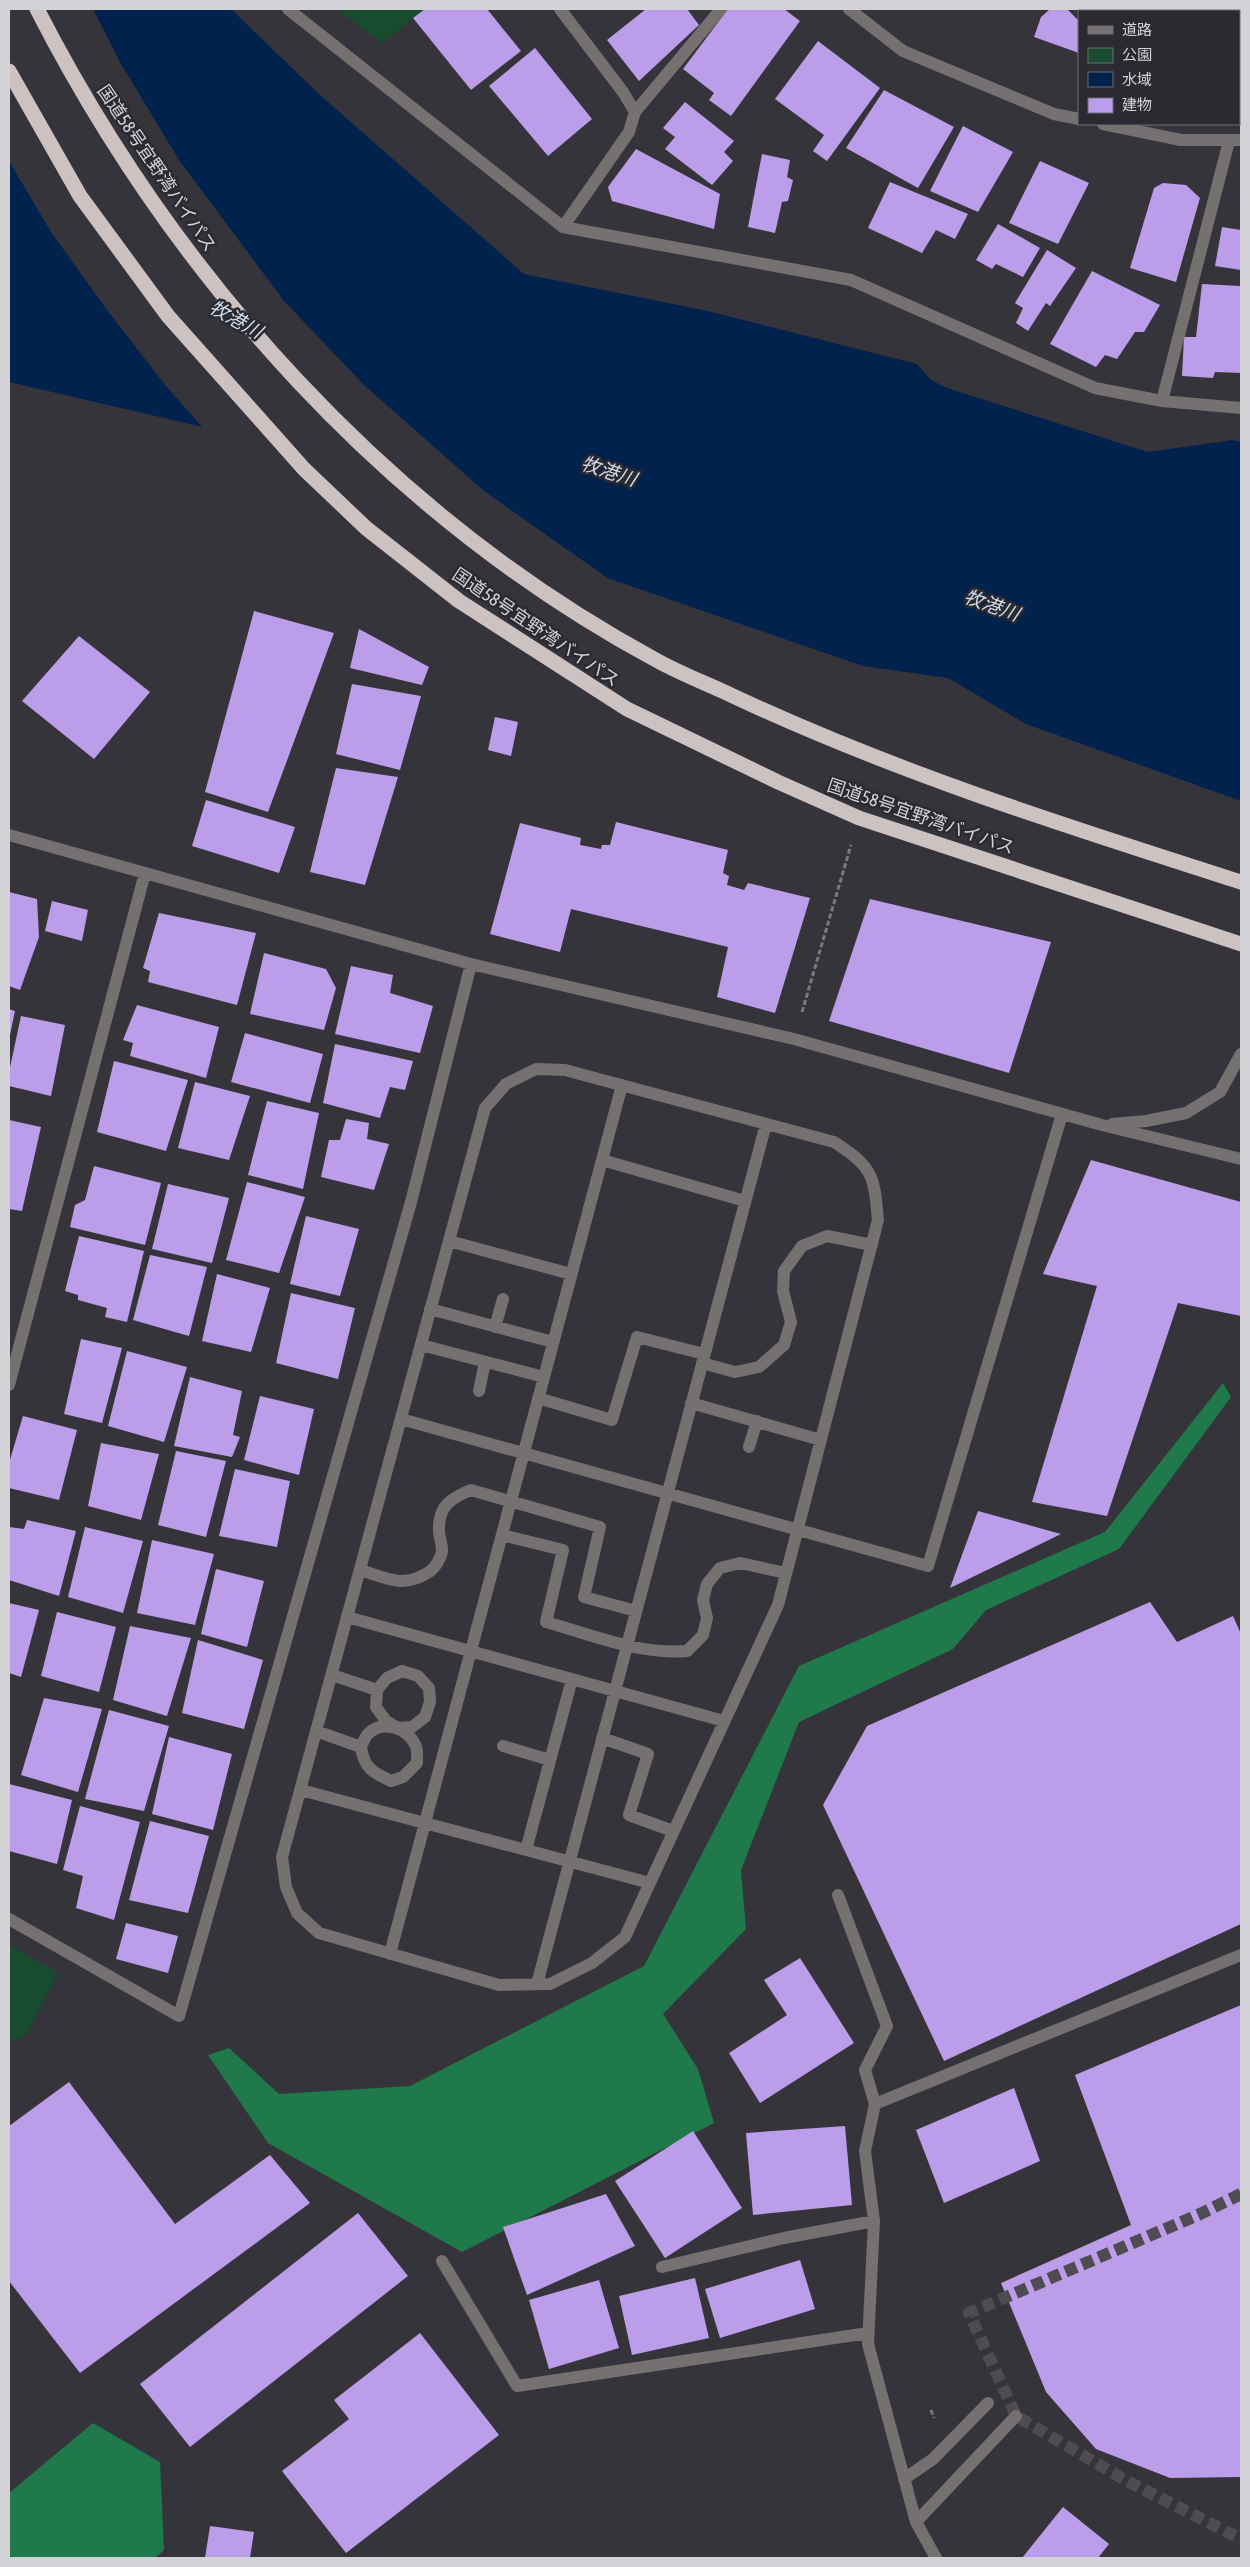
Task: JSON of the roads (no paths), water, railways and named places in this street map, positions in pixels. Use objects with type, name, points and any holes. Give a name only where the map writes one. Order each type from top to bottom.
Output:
[{"type":"highway","name":"国道58号宜野湾バイパス","points":[[37,9],[63,60],[167,224],[271,354],[392,473],[496,558],[573,609],[656,660],[801,728],[954,788],[1241,882]]},
{"type":"highway","name":"国道58号宜野湾バイパス","points":[[9,71],[80,196],[168,316],[304,469],[366,528],[460,601],[627,709],[778,782],[859,818],[1241,944]]},
{"type":"street","points":[[288,9],[563,227],[851,280],[1095,388],[1162,401],[1241,408]]},
{"type":"street","points":[[560,9],[623,92],[635,112]]},
{"type":"street","points":[[563,227],[629,132],[635,112],[721,9]]},
{"type":"street","points":[[849,9],[903,52],[1054,114],[1078,119]]},
{"type":"street","points":[[1108,125],[1181,140],[1235,141],[1162,401]]},
{"type":"street","points":[[9,835],[471,964],[794,1040],[1102,1125],[1241,1159]]},
{"type":"street","points":[[9,1385],[145,873]]},
{"type":"street","points":[[9,1919],[178,2016],[411,1202],[471,964]]},
{"type":"street","points":[[1102,1125],[1146,1121],[1186,1113],[1220,1092],[1241,1054]]},
{"type":"street","points":[[536,1069],[565,1070],[622,1086],[834,1142],[860,1159],[875,1184],[878,1220],[778,1605],[625,1936],[592,1963],[550,1984],[499,1985],[319,1933],[298,1913],[286,1887],[282,1857],[485,1108],[506,1084],[536,1069]]},
{"type":"street","points":[[390,1954],[622,1086]]},
{"type":"street","points":[[401,1418],[928,1566],[1062,1114]]},
{"type":"street","points":[[537,1984],[766,1124]]},
{"type":"street","points":[[602,1160],[745,1201]]},
{"type":"street","points":[[538,1398],[612,1420],[637,1337],[735,1372],[759,1367],[784,1345],[791,1322],[784,1292],[784,1271],[802,1246],[827,1236],[872,1245]]},
{"type":"street","points":[[449,1241],[571,1274]]},
{"type":"street","points":[[495,1327],[503,1299]]},
{"type":"street","points":[[430,1309],[553,1342]]},
{"type":"street","points":[[421,1345],[544,1377]]},
{"type":"street","points":[[479,1391],[485,1362]]},
{"type":"street","points":[[691,1403],[821,1440]]},
{"type":"street","points":[[749,1447],[757,1421]]},
{"type":"street","points":[[360,1570],[400,1581],[415,1581],[434,1568],[442,1552],[439,1531],[440,1515],[452,1497],[471,1490],[600,1528],[584,1597],[636,1611]]},
{"type":"street","points":[[502,1535],[563,1550],[546,1622],[627,1646],[669,1652],[687,1651],[703,1635],[707,1618],[703,1600],[707,1584],[720,1568],[740,1563],[786,1573]]},
{"type":"street","points":[[347,1616],[724,1721]]},
{"type":"street","points":[[377,1690],[376,1707],[386,1721],[398,1728],[410,1736],[416,1746],[417,1764],[403,1777],[390,1781],[376,1774],[363,1762],[361,1747],[368,1733],[382,1726],[398,1728],[412,1728],[425,1717],[430,1702],[429,1688],[418,1676],[402,1671],[387,1678],[377,1690]]},
{"type":"street","points":[[332,1675],[377,1690]]},
{"type":"street","points":[[526,1850],[572,1679]]},
{"type":"street","points":[[316,1731],[361,1747]]},
{"type":"street","points":[[602,1738],[648,1754],[629,1815],[673,1832]]},
{"type":"street","points":[[503,1746],[550,1760]]},
{"type":"street","points":[[300,1790],[650,1883]]},
{"type":"street","points":[[838,1895],[887,2026],[865,2070],[875,2104],[866,2151],[874,2221],[868,2344],[916,2522],[936,2558]]},
{"type":"street","points":[[875,2104],[1241,1955]]},
{"type":"street","points":[[662,2267],[784,2238],[874,2221]]},
{"type":"street","points":[[442,2261],[517,2386],[868,2333]]},
{"type":"street","points":[[904,2479],[933,2460],[988,2403]]},
{"type":"street","points":[[916,2522],[1016,2416]]},
{"type":"water","name":"牧港川","points":[[9,9],[231,9],[320,95],[524,274],[708,311],[917,364],[931,380],[947,388],[1148,452],[1233,440],[1241,442],[1241,801],[1026,724],[948,678],[863,666],[262,459],[229,433],[9,382]]},
{"type":"tunnel","points":[[1241,2194],[1198,2215],[969,2313],[1016,2416],[1127,2481],[1241,2539]]}]
